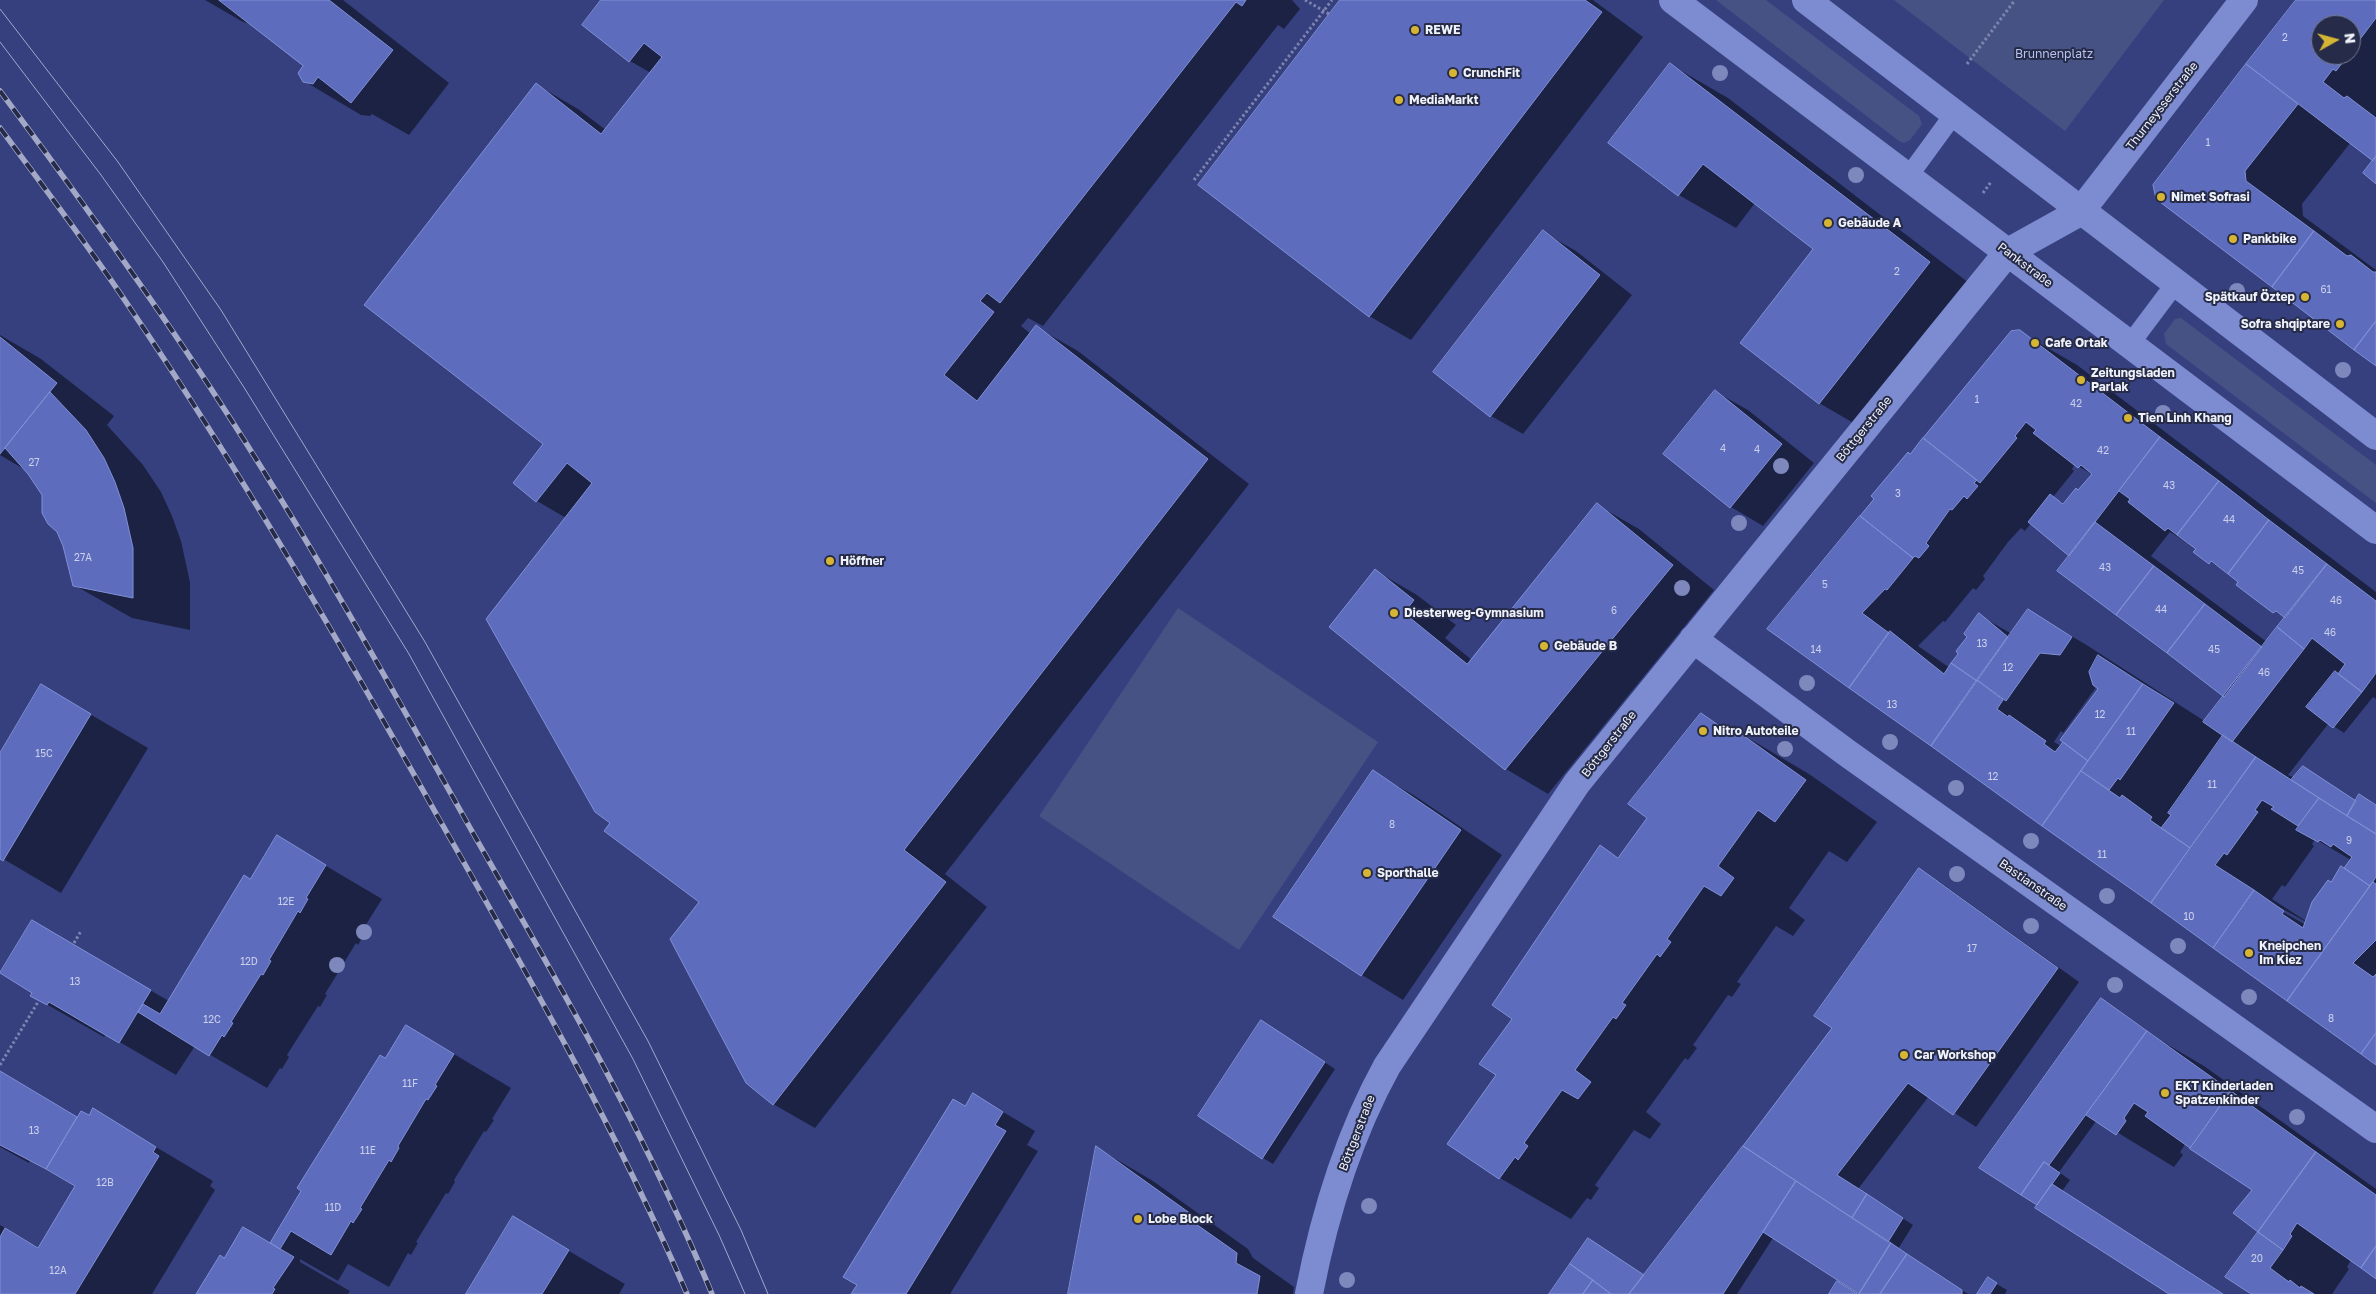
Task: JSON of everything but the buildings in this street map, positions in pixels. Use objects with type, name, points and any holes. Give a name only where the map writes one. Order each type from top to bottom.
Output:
[{"type":"street","name":"Pankstraße","points":[[1673,0],[2376,530]]},
{"type":"street","points":[[1806,0],[2080,212],[2376,436]]},
{"type":"street","name":"Thurneysserstraße","points":[[2080,212],[2244,0]]},
{"type":"street","points":[[2008,252],[2080,212]]},
{"type":"street","name":"Böttgerstraße","points":[[1309,1294],[1325,1225],[1337,1188],[1369,1100],[1387,1066],[1577,783],[2008,252]]},
{"type":"street","name":"Bastianstraße","points":[[1693,639],[1847,753],[2376,1129]]},
{"type":"lane","points":[[1908,177],[1954,114]]},
{"type":"lane","points":[[2130,344],[2175,284]]},
{"type":"path","points":[[1305,0],[1329,14]]},
{"type":"path","points":[[1194,180],[1332,0]]},
{"type":"path","points":[[1967,64],[2015,0]]},
{"type":"path","points":[[1980,196],[1994,178]]},
{"type":"path","points":[[74,943],[81,931]]},
{"type":"path","points":[[0,1065],[38,1002]]},
{"type":"green space","points":[[1716,0],[1766,0],[1919,116],[1922,124],[1910,140],[1904,143],[1899,141]]},
{"type":"green space","name":"Brunnenplatz","points":[[1894,0],[2164,0],[2065,131]]},
{"type":"green space","points":[[2181,318],[2376,465],[2376,503],[2166,344],[2164,334],[2175,319]]},
{"type":"green space","points":[[1178,608],[1378,742],[1239,950],[1039,816]]},
{"type":"tram line","points":[[0,9],[118,162],[221,310],[425,642],[648,1041],[741,1230],[768,1294]]},
{"type":"tram line","points":[[0,42],[101,175],[163,262],[245,389],[409,654],[633,1059],[719,1235],[745,1294]]},
{"type":"railway","points":[[0,91],[166,322],[219,401],[317,558],[598,1056],[658,1174],[712,1294]]},
{"type":"railway","points":[[0,128],[97,260],[169,367],[210,430],[326,622],[569,1052],[631,1172],[687,1294]]},
{"type":"place","name":"REWE","points":[[1415,30]]},
{"type":"place","name":"CrunchFit","points":[[1453,73]]},
{"type":"place","name":"MediaMarkt","points":[[1399,100]]},
{"type":"place","name":"Nimet Sofrasi","points":[[2161,197]]},
{"type":"place","name":"Gebäude A","points":[[1828,223]]},
{"type":"place","name":"Pankbike","points":[[2233,239]]},
{"type":"place","name":"Spätkauf Öztep","points":[[2305,297]]},
{"type":"place","name":"Sofra shqiptare","points":[[2340,324]]},
{"type":"place","name":"Cafe Ortak","points":[[2035,343]]},
{"type":"place","name":"Zeitungsladen Parlak","points":[[2081,380]]},
{"type":"place","name":"Tien Linh Khang","points":[[2128,418]]},
{"type":"place","name":"Höffner","points":[[830,561]]},
{"type":"place","name":"Diesterweg-Gymnasium","points":[[1394,613]]},
{"type":"place","name":"Gebäude B","points":[[1544,646]]},
{"type":"place","name":"Nitro Autoteile","points":[[1703,731]]},
{"type":"place","name":"Sporthalle","points":[[1367,873]]},
{"type":"place","name":"Kneipchen Im Kiez","points":[[2249,953]]},
{"type":"place","name":"Car Workshop","points":[[1904,1055]]},
{"type":"place","name":"EKT Kinderladen Spatzenkinder","points":[[2165,1093]]},
{"type":"place","name":"Lobe Block","points":[[1138,1219]]}]
